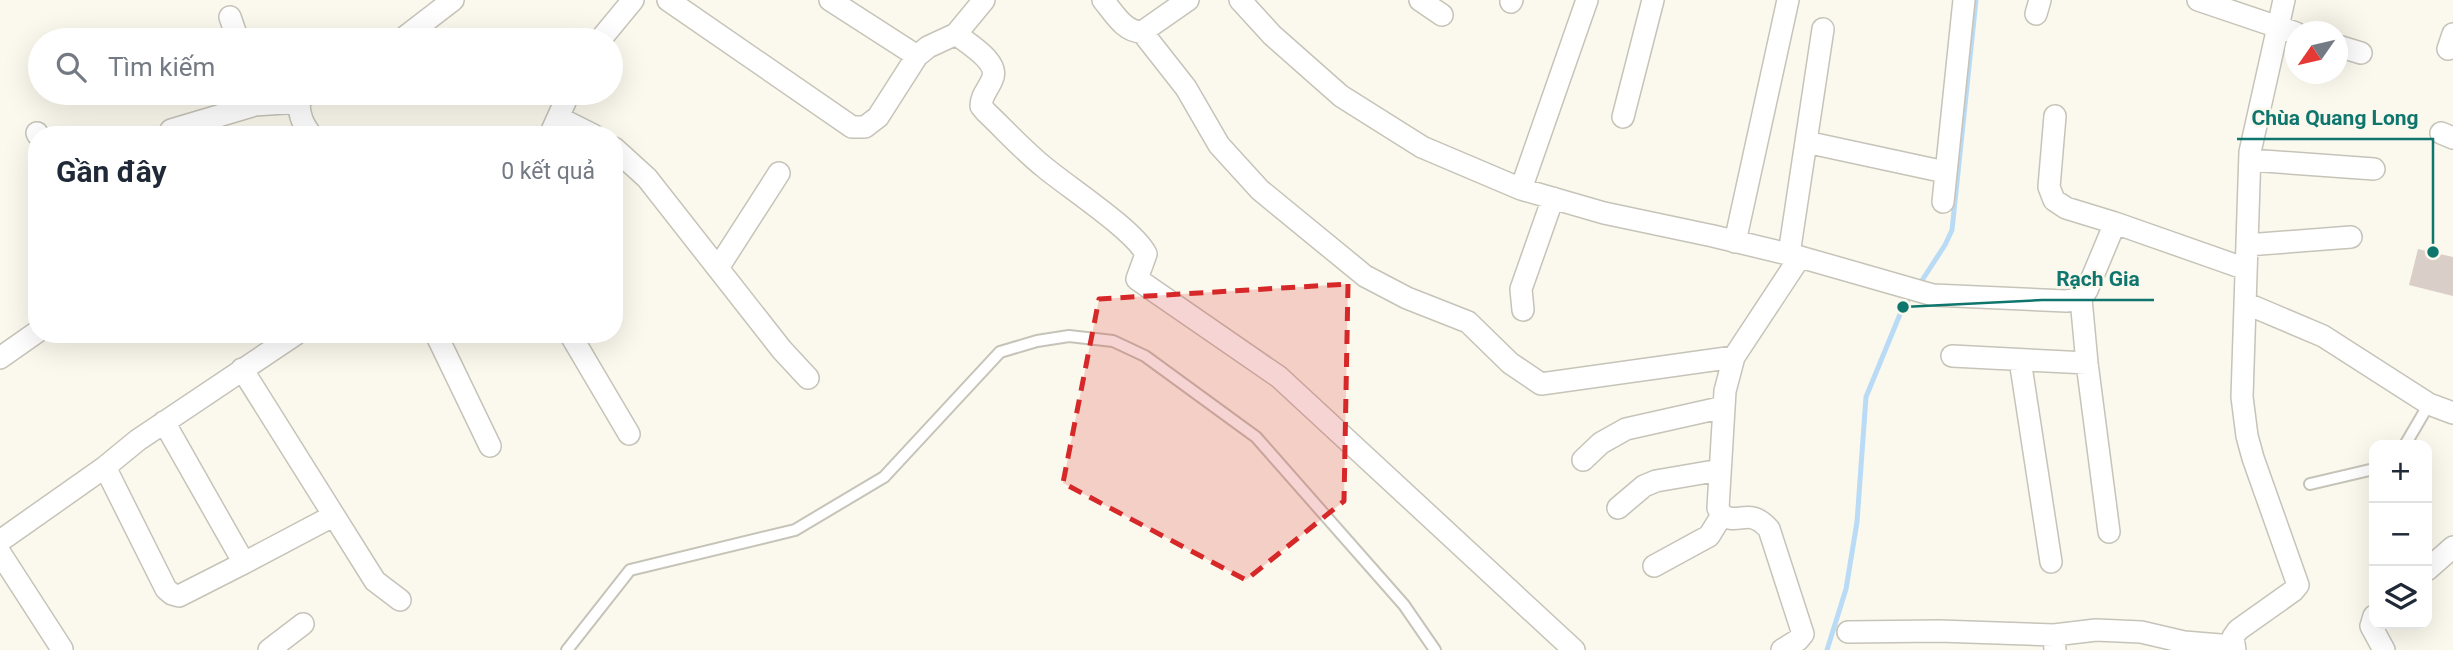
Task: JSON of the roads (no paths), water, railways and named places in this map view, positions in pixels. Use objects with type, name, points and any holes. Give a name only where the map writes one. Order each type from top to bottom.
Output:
[{"type":"street","points":[[417,28],[453,0]]},
{"type":"street","points":[[610,28],[633,0]]},
{"type":"street","points":[[668,0],[852,127],[865,127],[878,117],[917,56],[935,43],[956,34],[984,0]]},
{"type":"street","points":[[830,0],[917,56]]},
{"type":"street","points":[[1103,0],[1125,27],[1133,32],[1142,32],[1188,0]]},
{"type":"street","points":[[1240,0],[1272,35],[1341,96],[1422,147],[1521,189],[1604,213],[1794,256],[1933,295],[2066,301],[2081,299]]},
{"type":"street","points":[[1420,0],[1442,15]]},
{"type":"street","points":[[1521,189],[1587,0]]},
{"type":"street","points":[[1623,117],[1653,0]]},
{"type":"street","points":[[1735,242],[1788,0]]},
{"type":"street","points":[[1943,202],[1964,0]]},
{"type":"street","points":[[2198,0],[2285,30]]},
{"type":"street","points":[[2284,0],[2285,21]]},
{"type":"street","points":[[230,17],[234,28]]},
{"type":"street","points":[[1782,650],[1803,634],[1769,529],[1751,516],[1727,518],[1718,508],[1725,391],[1734,358],[1794,256],[1806,142],[1823,29]]},
{"type":"street","points":[[1142,32],[1186,88],[1219,145],[1260,190],[1365,276],[1407,298],[1468,322],[1510,363],[1541,384],[1734,358]]},
{"type":"street","points":[[1848,632],[1939,631],[2055,643],[2096,630],[2141,632],[2184,642],[2234,648],[2233,637],[2238,630],[2298,585],[2247,436],[2241,373],[2252,136],[2285,33]]},
{"type":"street","points":[[956,34],[995,70],[981,100],[981,106],[986,112],[1041,165],[1129,234],[1145,250],[1137,279],[1279,377],[1574,650]]},
{"type":"street","points":[[2348,49],[2361,52]]},
{"type":"street","points":[[182,126],[240,105]]},
{"type":"street","points":[[302,105],[301,122],[304,126]]},
{"type":"street","points":[[555,126],[564,105]]},
{"type":"street","points":[[2055,116],[2049,187],[2054,200],[2066,208],[2246,268]]},
{"type":"street","points":[[1806,142],[1945,172]]},
{"type":"street","points":[[623,156],[647,178],[782,349],[808,377]]},
{"type":"street","points":[[2250,160],[2375,169]]},
{"type":"street","points":[[718,268],[779,173]]},
{"type":"street","points":[[1523,310],[1521,289],[1553,198]]},
{"type":"street","points":[[2109,532],[2081,299],[2115,223]]},
{"type":"street","points":[[2247,245],[2351,237]]},
{"type":"street","points":[[2245,303],[2323,336],[2429,404],[2452,408]]},
{"type":"street","points":[[0,358],[28,338]]},
{"type":"street","points":[[0,541],[164,422],[282,343]]},
{"type":"street","points":[[440,343],[490,446]]},
{"type":"street","points":[[575,343],[629,434]]},
{"type":"street","points":[[1952,356],[2087,363]]},
{"type":"street","points":[[2020,360],[2051,562]]},
{"type":"street","points":[[242,369],[375,580],[400,600]]},
{"type":"street","points":[[1583,460],[1601,443],[1626,429],[1724,407]]},
{"type":"street","points":[[164,422],[244,563]]},
{"type":"street","points":[[105,467],[166,589],[179,596],[333,516]]},
{"type":"street","points":[[1618,508],[1644,486],[1656,481],[1720,470]]},
{"type":"street","points":[[1654,566],[1709,536],[1722,515]]},
{"type":"street","points":[[2432,566],[2453,547]]},
{"type":"street","points":[[0,553],[62,649]]},
{"type":"street","points":[[269,650],[303,624]]},
{"type":"street","points":[[2373,629],[2384,650]]},
{"type":"lane","points":[[567,650],[630,570],[795,530],[884,477],[1000,352],[1037,341],[1069,336],[1113,341],[1145,356],[1256,438],[1404,605],[1435,650]]},
{"type":"lane","points":[[2409,440],[2429,404]]},
{"type":"lane","points":[[2310,484],[2369,470]]},
{"type":"waterway","points":[[1919,285],[1952,230],[1976,0]]},
{"type":"waterway","points":[[1827,650],[1846,589],[1857,522],[1866,397],[1903,307],[1913,293]]},
{"type":"place","name":"Chùa Quang Long","points":[[2433,252]]},
{"type":"place","name":"Rạch Gia","points":[[1903,307]]}]
